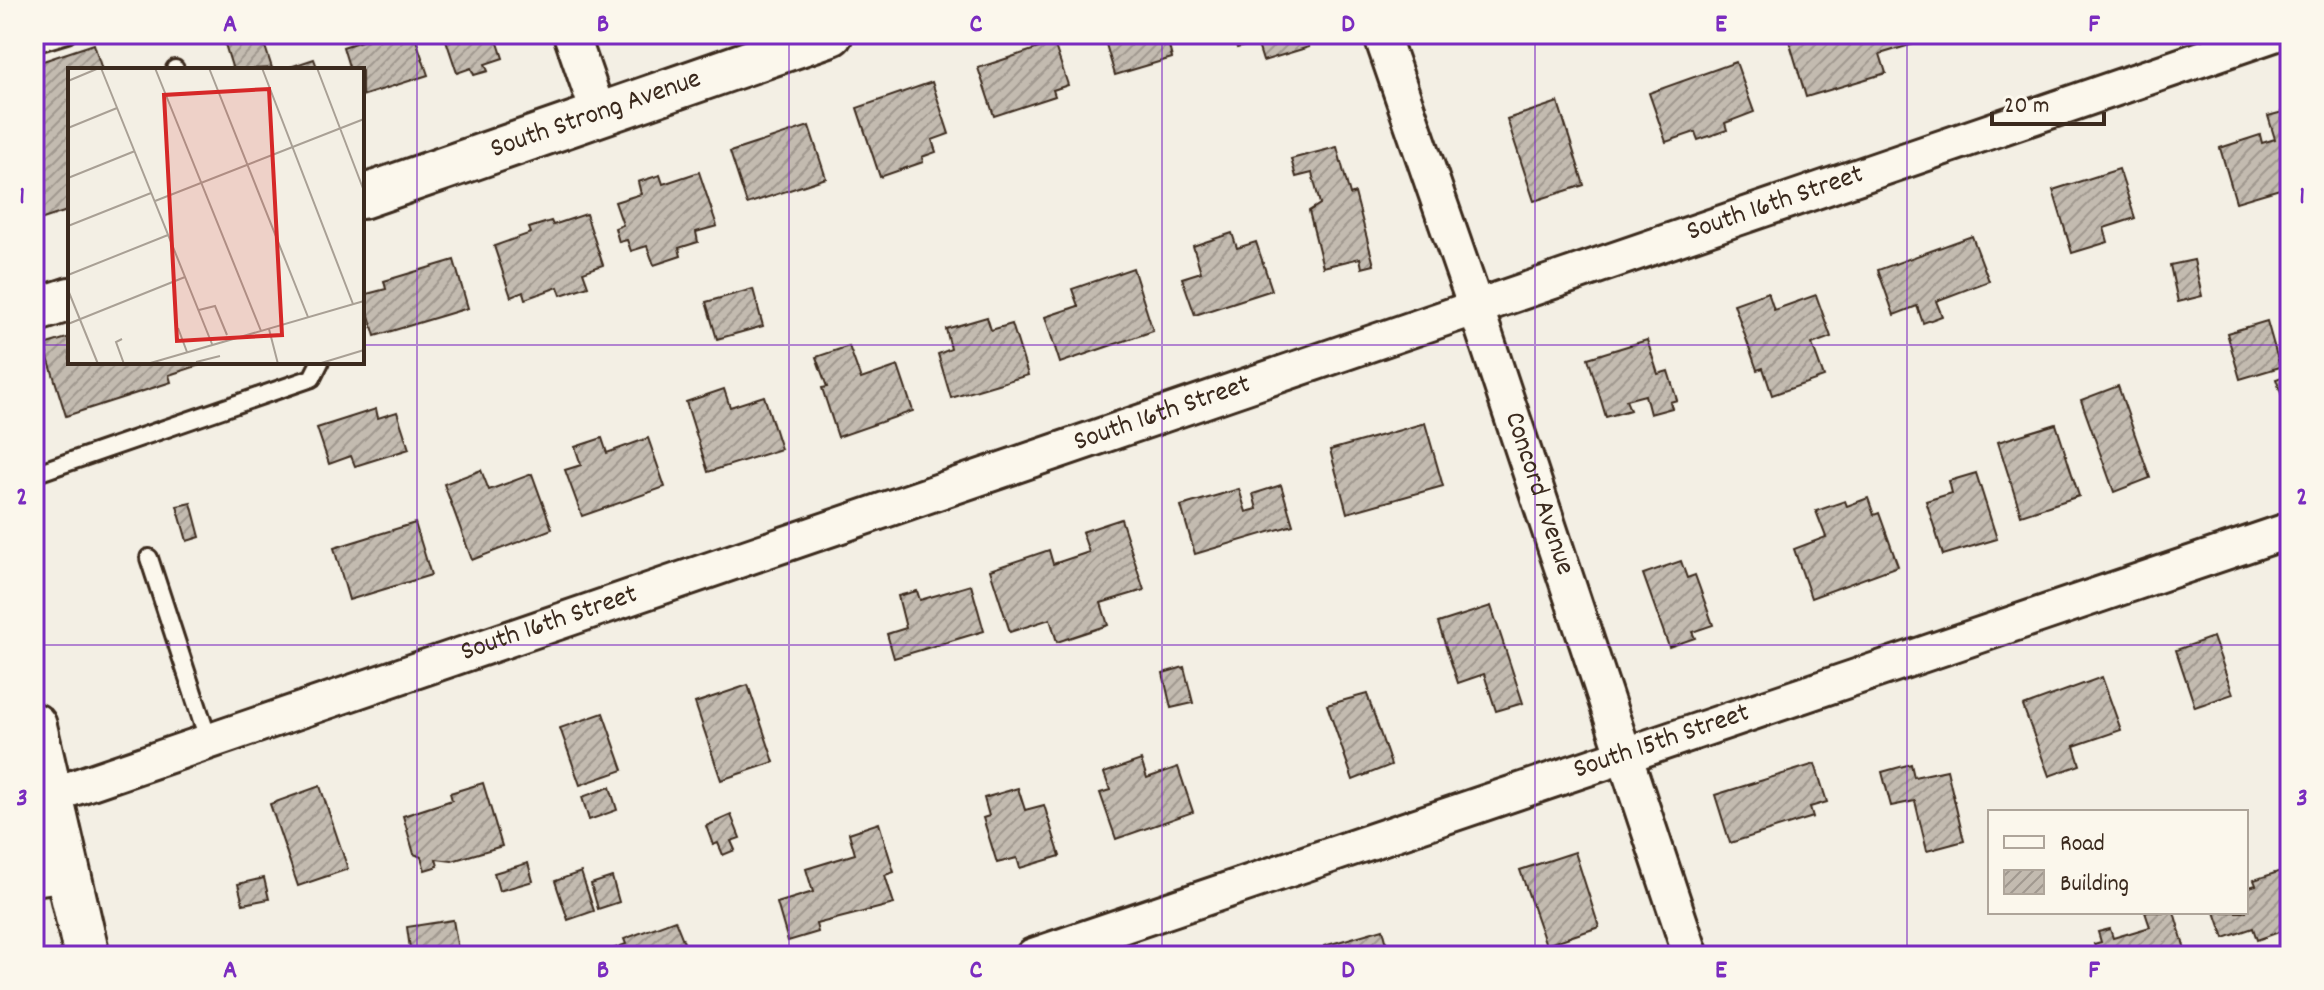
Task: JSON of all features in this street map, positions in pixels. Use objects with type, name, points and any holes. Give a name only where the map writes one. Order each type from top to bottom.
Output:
[{"type":"main road","points":[[34,726],[50,796],[50,876],[87,956]]},
{"type":"street","points":[[571,34],[599,115]]},
{"type":"street","name":"South Strong Avenue","points":[[364,196],[831,34]]},
{"type":"street","name":"Concord Avenue","points":[[1381,34],[1476,308],[1691,956]]},
{"type":"street","name":"South 16th Street","points":[[50,796],[2274,34]]},
{"type":"street","points":[[34,311],[68,300]]},
{"type":"street","name":"South 15th Street","points":[[1033,956],[2290,530]]},
{"type":"lane","points":[[34,44],[67,34]]},
{"type":"lane","points":[[34,474],[312,378],[319,364]]},
{"type":"lane","points":[[149,558],[209,742]]},
{"type":"building","points":[[246,34],[261,34],[272,68],[232,68],[224,41]]},
{"type":"building","points":[[383,34],[414,34],[428,75],[364,95],[364,68],[349,68],[343,47]]},
{"type":"building","points":[[444,34],[495,34],[503,58],[485,64],[488,71],[474,75],[471,68],[457,73]]},
{"type":"building","points":[[1103,34],[1183,34],[1185,41],[1169,46],[1172,58],[1115,75]]},
{"type":"building","points":[[1232,34],[1305,34],[1309,47],[1263,61],[1257,42],[1237,48]]},
{"type":"building","points":[[1798,34],[1947,34],[1880,54],[1886,73],[1806,97],[1788,37]]},
{"type":"building","points":[[1054,43],[1068,85],[1053,90],[1055,96],[994,116],[978,68]]},
{"type":"building","points":[[94,44],[101,68],[68,68],[68,211],[40,220],[34,201],[34,64]]},
{"type":"building","points":[[314,59],[317,68],[287,68]]},
{"type":"building","points":[[1736,62],[1754,112],[1725,123],[1727,130],[1698,140],[1695,132],[1666,142],[1649,93]]},
{"type":"building","points":[[932,82],[949,134],[932,140],[936,152],[922,157],[923,162],[880,177],[857,108]]},
{"type":"building","points":[[1558,102],[1584,185],[1534,201],[1507,119]]},
{"type":"building","points":[[2290,110],[2290,186],[2236,202],[2220,148],[2260,135],[2262,143],[2275,139],[2268,116]]},
{"type":"building","points":[[809,126],[826,178],[747,204],[730,152]]},
{"type":"building","points":[[1337,147],[1350,195],[1355,193],[1374,265],[1362,268],[1360,258],[1323,267],[1309,211],[1320,204],[1312,173],[1296,177],[1291,159]]},
{"type":"building","points":[[2119,169],[2135,218],[2104,228],[2108,242],[2072,253],[2053,190]]},
{"type":"building","points":[[699,172],[717,226],[696,232],[698,242],[679,248],[681,256],[654,265],[647,246],[631,251],[627,240],[619,242],[615,228],[623,225],[615,202],[641,194],[638,182],[660,175],[663,184]]},
{"type":"building","points":[[586,214],[603,265],[583,272],[588,286],[561,295],[558,287],[525,299],[523,292],[511,297],[494,246],[531,233],[529,228],[551,221],[553,225]]},
{"type":"building","points":[[1232,233],[1237,248],[1256,242],[1272,290],[1195,315],[1182,278],[1201,272],[1193,246]]},
{"type":"building","points":[[1972,236],[1989,281],[1936,301],[1942,316],[1923,323],[1917,306],[1894,315],[1878,270]]},
{"type":"building","points":[[454,260],[468,308],[375,336],[364,295],[386,289],[384,281]]},
{"type":"building","points":[[2194,260],[2202,296],[2178,302],[2170,265]]},
{"type":"building","points":[[1133,268],[1153,331],[1060,363],[1045,317],[1078,306],[1072,289]]},
{"type":"building","points":[[753,289],[763,326],[717,339],[706,302]]},
{"type":"building","points":[[1768,292],[1774,310],[1816,295],[1831,337],[1812,344],[1824,377],[1772,395],[1763,368],[1757,370],[1734,304]]},
{"type":"building","points":[[987,317],[991,330],[1012,324],[1028,375],[951,398],[938,354],[951,349],[946,329]]},
{"type":"building","points":[[2267,321],[2280,367],[2240,379],[2227,333]]},
{"type":"building","points":[[68,338],[68,364],[203,364],[169,375],[171,382],[66,416],[44,345]]},
{"type":"building","points":[[1647,340],[1658,374],[1668,371],[1677,400],[1670,402],[1672,408],[1650,414],[1645,395],[1626,400],[1630,410],[1606,417],[1588,358]]},
{"type":"building","points":[[849,346],[861,379],[898,366],[913,411],[838,437],[822,388],[827,387],[816,357]]},
{"type":"building","points":[[2290,374],[2290,418],[2276,379]]},
{"type":"building","points":[[2118,386],[2150,478],[2114,492],[2081,400]]},
{"type":"building","points":[[724,389],[730,407],[764,396],[781,449],[708,472],[686,402]]},
{"type":"building","points":[[376,409],[378,418],[397,412],[409,449],[355,466],[351,456],[329,464],[317,428]]},
{"type":"building","points":[[1425,423],[1443,486],[1347,513],[1330,450]]},
{"type":"building","points":[[2056,424],[2079,496],[2021,515],[1998,442]]},
{"type":"building","points":[[602,438],[607,453],[648,438],[665,487],[582,516],[565,470],[581,465],[575,447]]},
{"type":"building","points":[[481,470],[489,490],[532,474],[552,529],[472,560],[444,484]]},
{"type":"building","points":[[1976,473],[1997,539],[1943,555],[1926,501],[1952,493],[1949,481]]},
{"type":"building","points":[[1281,485],[1293,525],[1195,554],[1181,506],[1239,489],[1246,512],[1257,509],[1253,494]]},
{"type":"building","points":[[1868,498],[1874,515],[1879,513],[1898,566],[1811,598],[1794,549],[1826,537],[1816,511],[1845,501],[1847,506]]},
{"type":"building","points":[[191,503],[200,537],[187,541],[177,506]]},
{"type":"building","points":[[1121,519],[1144,590],[1101,603],[1108,625],[1057,642],[1050,619],[1010,632],[990,570],[1049,550],[1053,564],[1089,552],[1082,532]]},
{"type":"building","points":[[415,523],[431,575],[349,600],[334,548]]},
{"type":"building","points":[[1681,561],[1687,578],[1695,575],[1713,625],[1692,632],[1695,638],[1669,647],[1643,574]]},
{"type":"building","points":[[971,585],[984,631],[894,658],[887,634],[906,628],[898,596],[917,591],[920,600]]},
{"type":"building","points":[[1491,606],[1523,703],[1496,711],[1484,674],[1458,683],[1438,623]]},
{"type":"building","points":[[2213,637],[2233,694],[2195,707],[2176,650]]},
{"type":"building","points":[[1184,667],[1193,703],[1171,708],[1163,673]]},
{"type":"building","points":[[2102,677],[2121,730],[2074,746],[2080,765],[2049,776],[2023,706]]},
{"type":"building","points":[[748,685],[774,762],[721,780],[695,703]]},
{"type":"building","points":[[1367,694],[1391,765],[1353,780],[1327,705]]},
{"type":"building","points":[[603,713],[623,770],[580,785],[560,728]]},
{"type":"building","points":[[1141,760],[1147,778],[1178,767],[1193,812],[1116,839],[1100,793],[1110,790],[1104,773]]},
{"type":"building","points":[[1815,764],[1827,802],[1810,807],[1813,817],[1730,843],[1715,795]]},
{"type":"building","points":[[1911,764],[1914,777],[1947,770],[1964,841],[1927,851],[1915,801],[1891,806],[1882,772]]},
{"type":"building","points":[[483,783],[502,846],[452,861],[436,859],[438,866],[425,870],[421,857],[414,854],[403,816],[452,800],[450,793]]},
{"type":"building","points":[[320,786],[348,869],[298,886],[270,804]]},
{"type":"building","points":[[610,787],[617,810],[589,820],[582,797]]},
{"type":"building","points":[[1018,788],[1025,810],[1044,805],[1060,856],[1020,868],[1017,858],[997,863],[983,818],[989,816],[984,798]]},
{"type":"building","points":[[731,815],[740,838],[731,841],[735,850],[723,855],[718,843],[713,845],[706,826]]},
{"type":"building","points":[[879,823],[894,872],[885,875],[894,904],[816,924],[818,932],[788,941],[777,903],[813,892],[806,869],[855,854],[849,833]]},
{"type":"building","points":[[1575,852],[1599,927],[1546,945],[1520,870]]},
{"type":"building","points":[[528,863],[533,881],[499,891],[494,873]]},
{"type":"building","points":[[2290,868],[2290,928],[2257,940],[2253,928],[2224,938],[2216,914],[2248,914],[2248,887],[2256,885],[2254,880]]},
{"type":"building","points":[[581,872],[594,911],[568,920],[555,881]]},
{"type":"building","points":[[612,877],[619,902],[598,909],[591,884]]},
{"type":"building","points":[[264,878],[269,899],[243,904],[238,884]]},
{"type":"building","points":[[2146,914],[2175,914],[2187,956],[2098,956],[2094,944],[2101,942],[2098,932],[2110,929],[2113,938],[2150,927]]},
{"type":"building","points":[[453,920],[459,955],[411,956],[407,927]]},
{"type":"building","points":[[675,920],[687,950],[671,956],[595,956],[626,944],[624,939]]},
{"type":"building","points":[[1383,929],[1390,956],[1326,956],[1324,946]]}]
